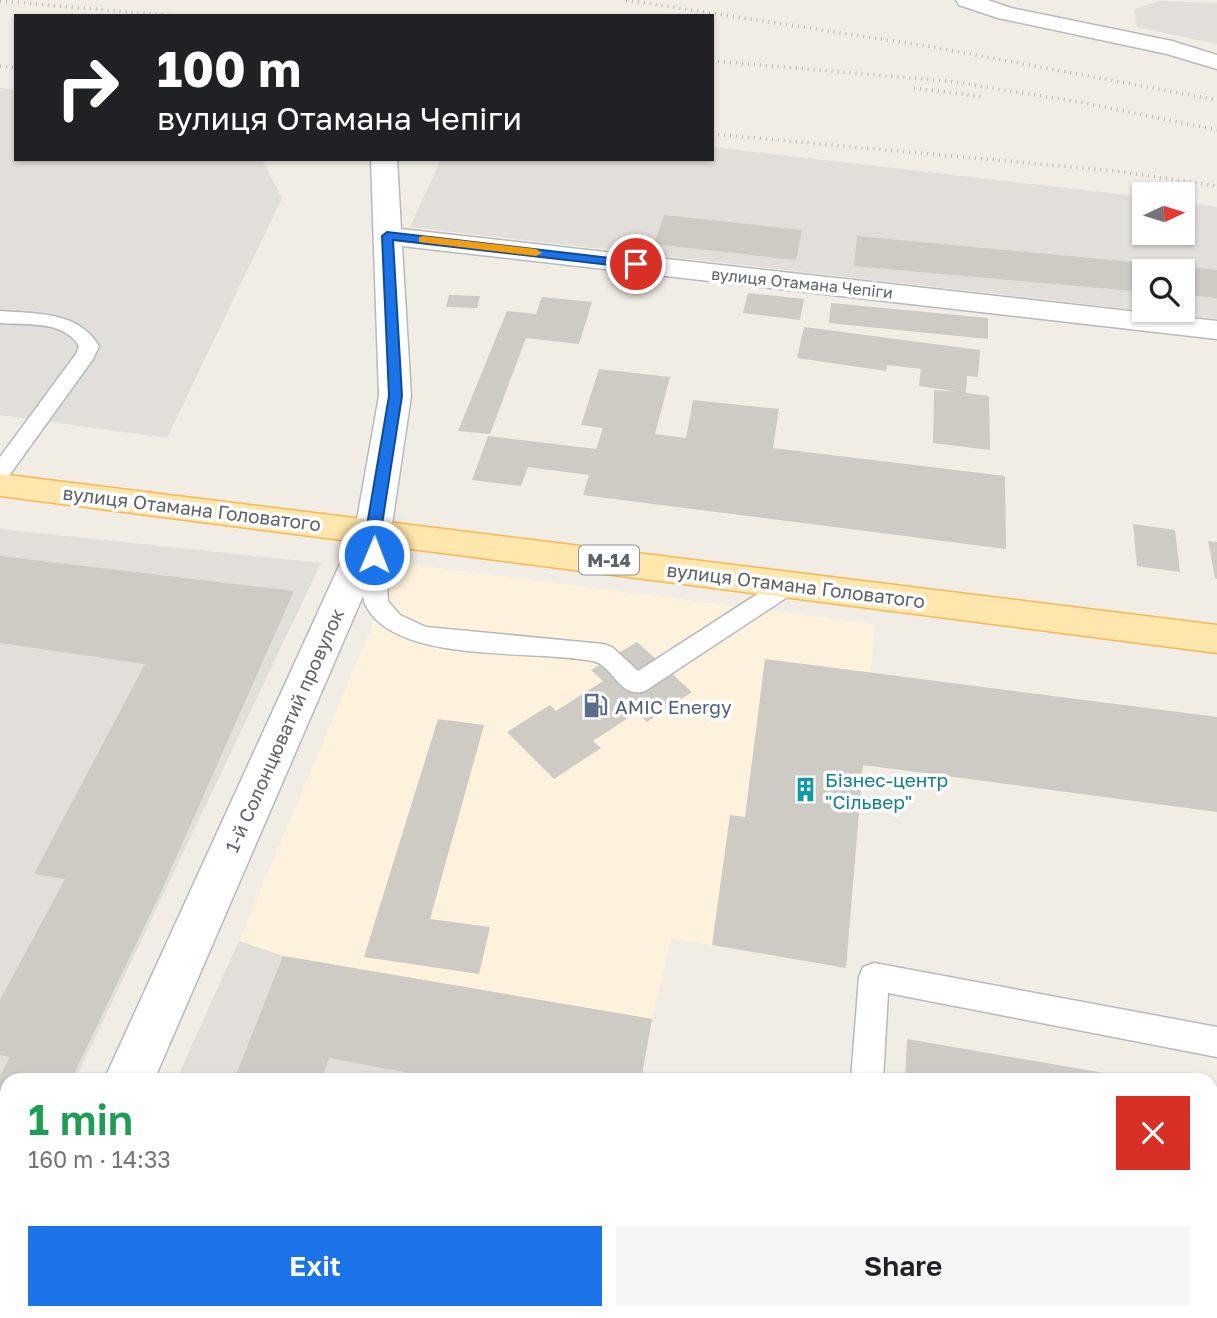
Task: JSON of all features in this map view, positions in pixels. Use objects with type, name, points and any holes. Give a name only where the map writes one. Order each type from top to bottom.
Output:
[{"type":"main road","name":"вулиця Отамана Головатого","points":[[0,485],[1217,639]]},
{"type":"street","points":[[967,0],[997,10],[1172,48],[1217,62]]},
{"type":"street","name":"1-й Солонцюватий провулок","points":[[133,1073],[373,531],[395,396],[384,161]]},
{"type":"street","name":"вулиця Отамана Чепіги","points":[[387,236],[1217,330]]},
{"type":"lane","points":[[0,317],[66,325],[79,330],[89,346],[86,355],[0,472]]},
{"type":"lane","points":[[373,531],[376,603],[392,621],[422,636],[603,653],[636,684],[790,584]]},
{"type":"lane","points":[[867,1073],[874,977],[1217,1042]]},
{"type":"shaded area","points":[[1160,1],[1217,3],[1217,44],[1137,27],[1134,9]]},
{"type":"shaded area","points":[[0,88],[14,90],[14,161],[263,161],[282,198],[167,438],[0,415]]},
{"type":"shaded area","points":[[714,147],[1132,196],[1132,245],[1195,245],[1195,204],[1217,207],[1217,319],[1195,316],[1195,259],[1132,259],[1132,309],[410,227],[440,161],[714,161]]},
{"type":"shaded area","points":[[0,529],[321,563],[78,1073],[0,1073]]},
{"type":"shaded area","points":[[399,563],[875,624],[846,968],[671,938],[652,1019],[283,956],[239,941]]},
{"type":"shaded area","points":[[239,941],[283,956],[652,1019],[642,1073],[179,1073]]},
{"type":"building","points":[[664,215],[802,230],[796,260],[654,244]]},
{"type":"building","points":[[857,236],[1132,262],[1132,291],[854,266]]},
{"type":"building","points":[[1195,268],[1217,270],[1217,298],[1195,296]]},
{"type":"building","points":[[748,293],[804,299],[800,320],[743,313]]},
{"type":"building","points":[[449,295],[480,296],[477,308],[446,307]]},
{"type":"building","points":[[542,297],[592,302],[579,344],[526,338],[490,434],[458,431],[507,311],[536,314]]},
{"type":"building","points":[[831,303],[988,318],[988,339],[829,323]]},
{"type":"building","points":[[804,327],[980,350],[978,377],[967,376],[966,393],[989,396],[990,450],[933,443],[934,390],[959,392],[919,386],[921,369],[887,365],[886,371],[797,358]]},
{"type":"building","points":[[599,369],[670,377],[655,434],[686,438],[693,400],[779,409],[773,448],[1005,476],[1006,549],[583,495],[589,475],[528,467],[521,486],[472,480],[488,436],[596,449],[603,428],[581,425]]},
{"type":"building","points":[[1133,524],[1175,530],[1180,572],[1137,566]]},
{"type":"building","points":[[1208,541],[1217,542],[1217,579],[1215,578]]},
{"type":"building","points":[[0,556],[294,591],[159,896],[74,1073],[2,1073],[10,1057],[0,1055],[0,1000],[65,879],[34,874],[145,664],[0,643]]},
{"type":"building","points":[[637,642],[692,692],[647,722],[637,712],[593,741],[601,748],[554,779],[507,732],[550,705],[556,711],[603,681],[591,670]]},
{"type":"building","points":[[765,659],[1217,717],[1217,812],[863,765],[846,968],[712,945],[730,815],[745,817]]},
{"type":"building","points":[[438,719],[484,725],[430,919],[490,927],[479,974],[364,957]]},
{"type":"building","points":[[283,956],[652,1019],[642,1073],[409,1073],[329,1058],[324,1073],[237,1073]]},
{"type":"building","points":[[907,1039],[1104,1073],[905,1073]]},
{"type":"railway","points":[[626,0],[933,47],[1217,100]]},
{"type":"railway","points":[[0,1],[153,14]]},
{"type":"railway","points":[[714,61],[948,81],[1085,103],[1217,130]]},
{"type":"railway","points":[[0,66],[14,68]]},
{"type":"railway","points":[[914,88],[984,97]]},
{"type":"railway","points":[[714,134],[1116,171],[1217,186]]},
{"type":"slow traffic","points":[[423,240],[536,253]]},
{"type":"place","name":"AMIC Energy","points":[[595,706]]},
{"type":"place","name":"Бізнес-центр \"Сільвер\"","points":[[805,790]]},
{"type":"route","points":[[374,555],[373,531],[395,396],[387,236],[636,264]]}]
